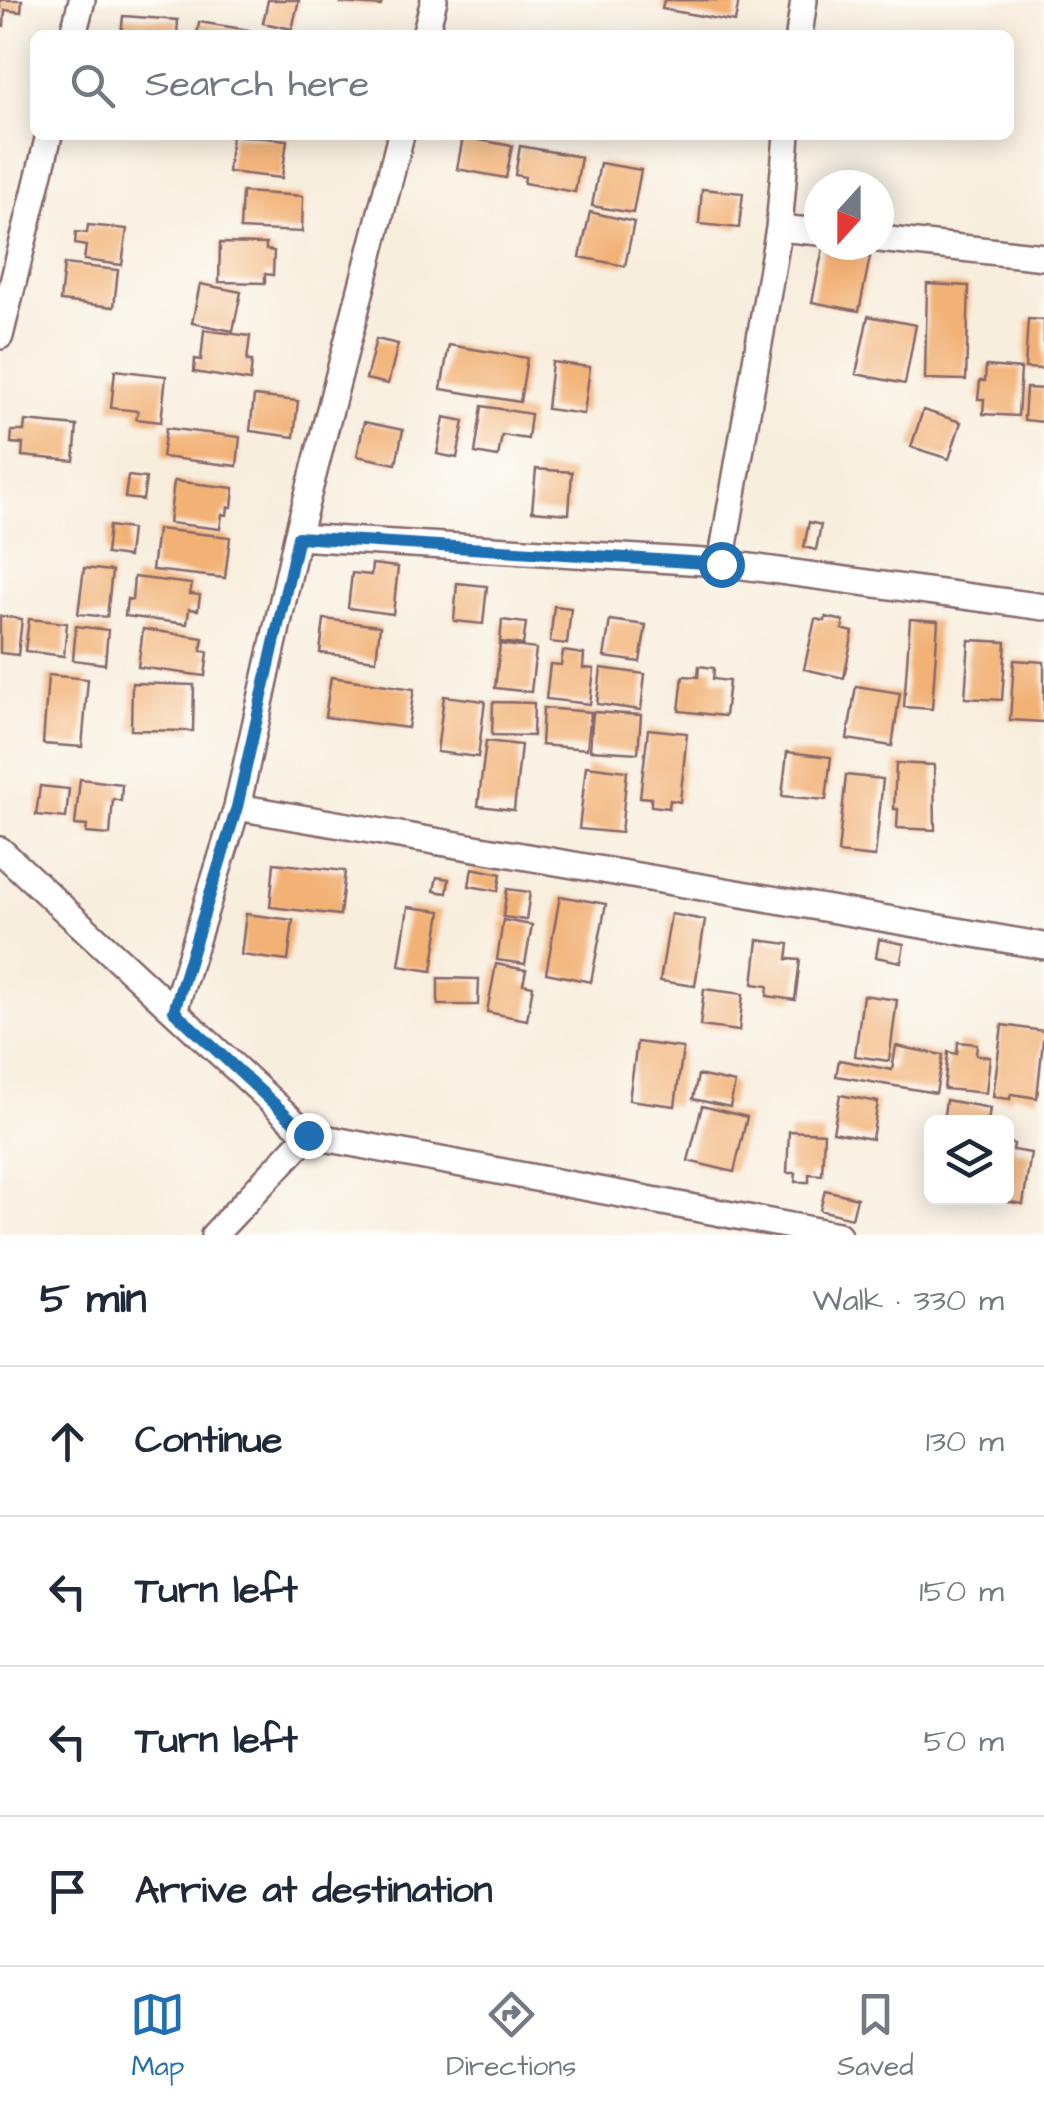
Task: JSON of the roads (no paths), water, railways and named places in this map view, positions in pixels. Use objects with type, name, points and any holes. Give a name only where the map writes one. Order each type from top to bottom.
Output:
[{"type":"street","points":[[74,30],[82,0]]},
{"type":"street","points":[[426,30],[434,0]]},
{"type":"street","points":[[800,30],[804,0]]},
{"type":"street","points":[[0,336],[48,140]]},
{"type":"street","points":[[174,1011],[237,807],[298,537],[399,140]]},
{"type":"street","points":[[721,564],[779,228],[787,140]]},
{"type":"street","points":[[779,228],[804,230]]},
{"type":"street","points":[[894,241],[1044,257]]},
{"type":"street","points":[[298,537],[721,564],[1044,607]]},
{"type":"street","points":[[237,807],[1044,946]]},
{"type":"street","points":[[0,850],[308,1135],[838,1235]]},
{"type":"street","points":[[214,1235],[308,1135]]}]
